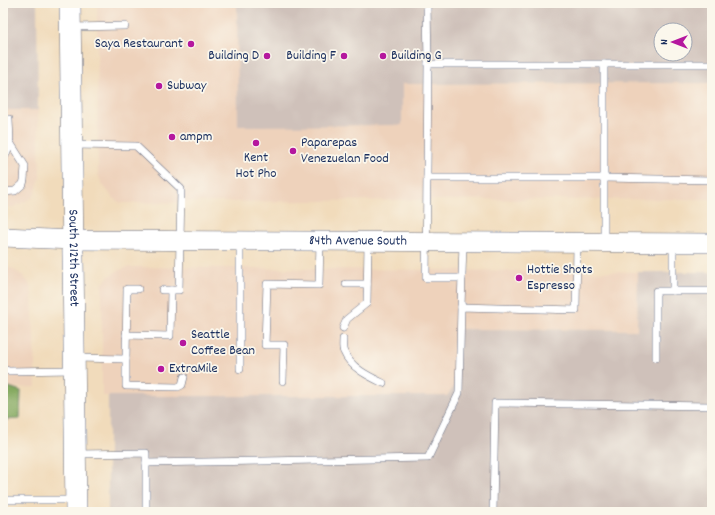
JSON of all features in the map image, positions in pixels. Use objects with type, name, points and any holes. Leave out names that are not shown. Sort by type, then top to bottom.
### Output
[{"type":"main road","name":"South 212th Street","points":[[70,3],[76,506]]},
{"type":"main road","name":"84th Avenue South","points":[[3,237],[73,240],[604,241],[712,243]]},
{"type":"lane","points":[[427,3],[428,64],[426,278],[462,278]]},
{"type":"lane","points":[[70,27],[125,26]]},
{"type":"lane","points":[[3,29],[3,98]]},
{"type":"lane","points":[[428,64],[712,64]]},
{"type":"lane","points":[[604,64],[604,241]]},
{"type":"lane","points":[[3,119],[9,119],[9,141],[7,154],[3,158]]},
{"type":"lane","points":[[3,192],[15,191],[23,184],[24,180],[25,166],[9,141]]},
{"type":"lane","points":[[72,145],[136,146],[181,189],[179,290],[162,290]]},
{"type":"lane","points":[[427,178],[604,178],[712,180]]},
{"type":"lane","points":[[240,240],[240,369]]},
{"type":"lane","points":[[283,381],[284,345],[265,344],[266,284],[319,285],[320,241]]},
{"type":"lane","points":[[343,328],[347,319],[367,303],[368,241]]},
{"type":"lane","points":[[146,463],[428,458],[459,393],[463,241]]},
{"type":"lane","points":[[461,307],[576,310],[577,241]]},
{"type":"lane","points":[[673,242],[673,291]]},
{"type":"lane","points":[[346,284],[367,284]]},
{"type":"lane","points":[[138,289],[127,289],[126,386],[178,387],[182,385],[184,377]]},
{"type":"lane","points":[[126,335],[170,336],[171,290]]},
{"type":"lane","points":[[656,358],[656,291],[712,291]]},
{"type":"lane","points":[[343,339],[343,351],[356,367],[368,376],[383,383]]},
{"type":"lane","points":[[3,369],[9,371],[126,359]]},
{"type":"lane","points":[[493,512],[495,403],[712,406]]},
{"type":"lane","points":[[75,454],[146,453],[146,512]]},
{"type":"lane","points":[[3,500],[76,506]]},
{"type":"shaded area","points":[[3,3],[37,3],[38,110],[3,110]]},
{"type":"shaded area","points":[[97,3],[401,3],[402,84],[712,83],[712,199],[121,203],[115,200],[102,184],[98,174]]},
{"type":"shaded area","points":[[237,3],[712,3],[712,83],[402,84],[402,125],[238,126]]},
{"type":"shaded area","points":[[3,110],[38,110],[40,177],[36,191],[32,198],[13,207],[3,207]]},
{"type":"shaded area","points":[[128,267],[638,272],[637,330],[455,329],[454,387],[447,396],[102,396],[102,285],[107,278],[117,271]]},
{"type":"shaded area","points":[[3,268],[11,268],[22,275],[29,283],[32,295],[36,387],[3,388]]},
{"type":"shaded area","points":[[638,272],[712,272],[712,512],[108,512],[108,396],[447,396],[454,387],[455,329],[637,330]]},
{"type":"green space","points":[[3,385],[21,391],[20,419],[3,420]]},
{"type":"place","name":"Saya Restaurant","points":[[191,44]]},
{"type":"place","name":"Building D","points":[[267,56]]},
{"type":"place","name":"Building F","points":[[344,56]]},
{"type":"place","name":"Building G","points":[[383,56]]},
{"type":"place","name":"Subway","points":[[159,86]]},
{"type":"place","name":"ampm","points":[[172,137]]},
{"type":"place","name":"Kent Hot Pho","points":[[256,143]]},
{"type":"place","name":"Paparepas Venezuelan Food","points":[[293,151]]},
{"type":"place","name":"Hottie Shots Espresso","points":[[519,278]]},
{"type":"place","name":"Seattle Coffee Bean","points":[[183,343]]},
{"type":"place","name":"ExtraMile","points":[[161,369]]}]
